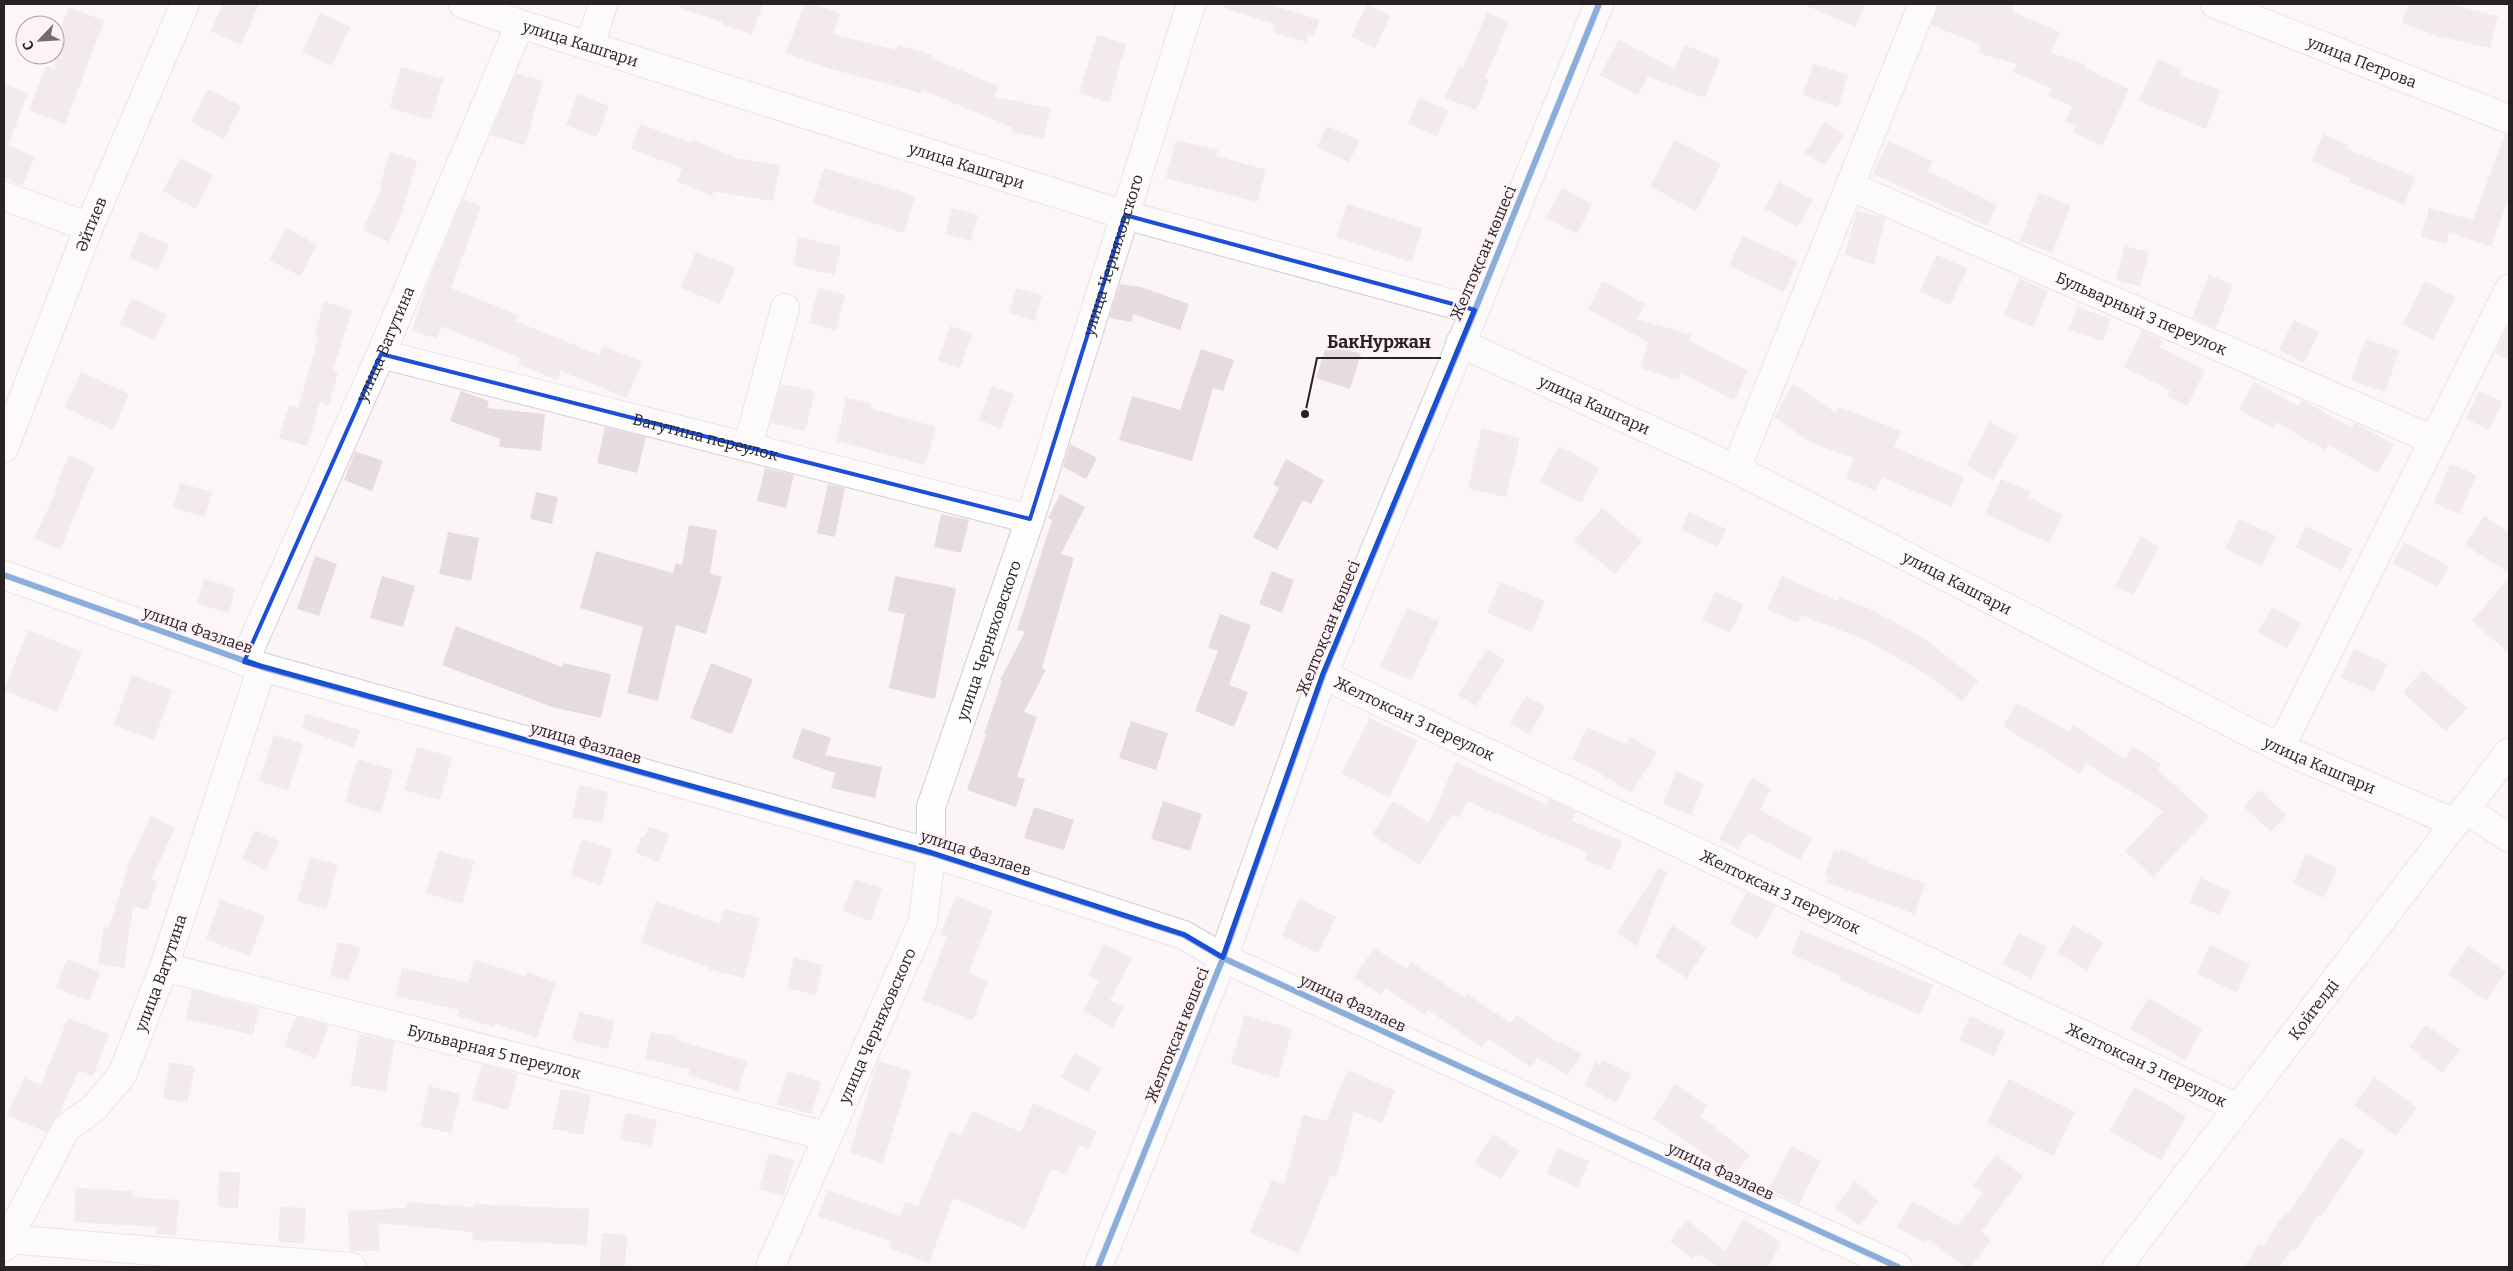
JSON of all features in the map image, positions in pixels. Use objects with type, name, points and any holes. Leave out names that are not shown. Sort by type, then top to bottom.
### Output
[{"type":"street","name":"Әйтиев","points":[[4,448],[89,228],[185,4]]},
{"type":"street","name":"улица Кашгари","points":[[463,4],[520,24],[1125,215],[1475,310]]},
{"type":"street","points":[[590,46],[603,4]]},
{"type":"street","name":"улица Черняховского","points":[[770,1267],[826,1136],[923,921],[931,853],[931,807],[1030,519],[1191,4]]},
{"type":"street","name":"Желтоқсан көшесі","points":[[1098,1267],[1223,958],[1322,675],[1475,310],[1599,4]]},
{"type":"street","points":[[1736,469],[1923,4]]},
{"type":"street","name":"улица Петрова","points":[[2215,4],[2509,119]]},
{"type":"street","name":"улица Ватутина","points":[[5,1243],[66,1128],[94,1108],[122,1075],[164,967],[253,664],[520,24]]},
{"type":"street","name":"Бульварный 3 переулок","points":[[1850,186],[2433,440]]},
{"type":"street","points":[[4,196],[89,228]]},
{"type":"street","points":[[2280,748],[2509,289]]},
{"type":"street","points":[[748,446],[785,308]]},
{"type":"street","name":"улица Кашгари","points":[[1460,343],[1736,469],[2280,748],[2460,816],[2509,838]]},
{"type":"street","name":"Ватутина переулок","points":[[381,354],[1030,519]]},
{"type":"street","name":"улица Фазлаев","points":[[4,575],[253,664],[931,853],[1184,935],[1223,958],[1898,1267]]},
{"type":"street","name":"Желтоксан 3 переулок","points":[[1322,675],[2238,1108]]},
{"type":"street","name":"Қойгелді","points":[[2117,1267],[2509,752]]},
{"type":"street","name":"Бульварная 5 переулок","points":[[164,967],[826,1136]]},
{"type":"street","points":[[5,1243],[352,1267]]},
{"type":"highlighted area","points":[[1125,215],[1475,310],[1323,675],[1223,958],[1184,935],[931,853],[244,662],[381,354],[1030,519]]},
{"type":"building","points":[[223,4],[259,4],[241,45],[211,31]]},
{"type":"building","points":[[680,4],[763,4],[752,34],[722,24],[723,22],[679,8]]},
{"type":"building","points":[[804,4],[814,4],[840,13],[833,34],[897,50],[898,45],[932,55],[931,58],[998,86],[994,97],[1050,108],[1044,138],[1011,132],[1012,127],[922,90],[921,93],[824,67],[786,53]]},
{"type":"building","points":[[1225,4],[1269,4],[1319,20],[1314,36],[1308,34],[1306,42],[1273,32],[1275,24],[1224,8]]},
{"type":"building","points":[[1367,4],[1390,16],[1375,48],[1351,37]]},
{"type":"building","points":[[1803,4],[1866,4],[1855,27]]},
{"type":"building","points":[[1938,4],[2014,4],[2012,12],[2060,32],[2051,53],[2086,65],[2085,68],[2129,89],[2102,146],[2073,132],[2076,125],[2066,122],[2072,106],[2048,96],[2051,88],[2013,72],[2017,64],[1979,53],[1981,45],[1931,25]]},
{"type":"building","points":[[2409,4],[2448,4],[2498,16],[2490,48],[2438,36],[2402,23]]},
{"type":"building","points":[[69,7],[104,21],[65,124],[29,110],[46,66],[55,70],[55,65],[65,65],[65,17]]},
{"type":"building","points":[[320,13],[350,27],[332,66],[302,52]]},
{"type":"building","points":[[1487,13],[1509,22],[1485,78],[1489,80],[1476,110],[1445,98],[1459,67],[1463,68]]},
{"type":"building","points":[[1097,35],[1126,44],[1109,102],[1079,93]]},
{"type":"building","points":[[1619,40],[1675,69],[1684,45],[1720,59],[1705,98],[1648,76],[1638,95],[1600,75]]},
{"type":"building","points":[[2158,59],[2181,70],[2179,75],[2220,90],[2206,129],[2139,101]]},
{"type":"building","points":[[1813,64],[1848,75],[1838,107],[1803,95]]},
{"type":"building","points":[[401,67],[443,79],[431,120],[390,108]]},
{"type":"building","points":[[516,73],[543,81],[525,145],[490,135]]},
{"type":"building","points":[[4,84],[28,93],[8,145],[35,157],[22,186],[4,177]]},
{"type":"building","points":[[208,89],[241,106],[224,139],[191,122]]},
{"type":"building","points":[[578,94],[609,106],[597,137],[566,125]]},
{"type":"building","points":[[1419,98],[1448,110],[1437,136],[1408,124]]},
{"type":"building","points":[[1825,122],[1844,134],[1825,165],[1805,153]]},
{"type":"building","points":[[640,124],[692,143],[694,140],[736,158],[780,165],[773,201],[714,191],[712,196],[677,181],[682,168],[631,149]]},
{"type":"building","points":[[1327,126],[1359,141],[1349,162],[1317,147]]},
{"type":"building","points":[[2323,134],[2348,145],[2346,149],[2415,177],[2404,205],[2350,182],[2351,179],[2312,161]]},
{"type":"building","points":[[2505,134],[2509,134],[2509,197],[2491,247],[2449,232],[2446,244],[2421,237],[2429,208],[2473,220]]},
{"type":"building","points":[[1176,140],[1218,150],[1216,156],[1266,170],[1257,202],[1166,178]]},
{"type":"building","points":[[1675,140],[1721,164],[1696,211],[1650,186]]},
{"type":"building","points":[[1888,141],[1932,161],[1928,171],[1997,205],[1987,226],[1873,174]]},
{"type":"building","points":[[390,152],[417,161],[401,215],[389,242],[363,230],[382,186],[380,185]]},
{"type":"building","points":[[180,158],[213,175],[196,209],[163,191]]},
{"type":"building","points":[[824,168],[915,196],[904,233],[813,204]]},
{"type":"building","points":[[1779,182],[1813,200],[1798,227],[1765,209]]},
{"type":"building","points":[[1562,188],[1592,204],[1577,234],[1546,218]]},
{"type":"building","points":[[2039,193],[2071,205],[2052,253],[2020,241]]},
{"type":"building","points":[[463,199],[481,206],[451,288],[518,315],[515,321],[599,355],[603,346],[642,362],[627,398],[561,371],[557,380],[518,364],[520,358],[442,326],[437,339],[412,330],[429,280]]},
{"type":"building","points":[[1347,204],[1422,228],[1412,262],[1336,237]]},
{"type":"building","points":[[952,208],[978,215],[971,241],[946,234]]},
{"type":"building","points":[[1857,211],[1885,218],[1874,264],[1845,254]]},
{"type":"building","points":[[286,228],[317,245],[300,276],[269,260]]},
{"type":"building","points":[[140,232],[169,244],[158,270],[129,258]]},
{"type":"building","points":[[1743,236],[1798,261],[1784,292],[1729,266]]},
{"type":"building","points":[[799,237],[841,247],[834,275],[793,265]]},
{"type":"building","points":[[2125,246],[2149,252],[2140,286],[2116,280]]},
{"type":"building","points":[[696,252],[735,268],[720,304],[681,288]]},
{"type":"building","points":[[1937,255],[1967,269],[1950,305],[1920,291]]},
{"type":"building","points":[[2209,275],[2233,285],[2216,328],[2192,318]]},
{"type":"building","points":[[2019,278],[2048,291],[2033,327],[2004,315]]},
{"type":"building","points":[[1603,281],[1645,304],[1637,319],[1691,335],[1690,341],[1748,371],[1734,400],[1681,373],[1679,380],[1641,368],[1648,342],[1588,309]]},
{"type":"building","points":[[2425,281],[2455,297],[2433,340],[2403,324]]},
{"type":"building","points":[[1120,284],[1141,287],[1189,304],[1180,330],[1133,314],[1132,322],[1109,318]]},
{"type":"building","points":[[818,288],[845,295],[836,330],[809,323]]},
{"type":"building","points":[[1016,288],[1042,295],[1035,321],[1009,313]]},
{"type":"building","points":[[132,298],[167,315],[154,340],[120,324]]},
{"type":"building","points":[[324,302],[352,310],[333,370],[338,372],[329,405],[320,402],[307,446],[279,438],[289,405],[298,408],[319,336],[315,334]]},
{"type":"building","points":[[2077,307],[2111,319],[2103,341],[2069,330]]},
{"type":"building","points":[[2294,320],[2319,332],[2304,363],[2279,350]]},
{"type":"building","points":[[2509,324],[2509,360],[2495,353]]},
{"type":"building","points":[[950,326],[972,334],[960,368],[938,360]]},
{"type":"building","points":[[2142,330],[2163,341],[2159,347],[2205,370],[2187,406],[2167,396],[2170,390],[2124,367]]},
{"type":"building","points":[[2366,339],[2399,351],[2385,392],[2351,380]]},
{"type":"building","points":[[1327,343],[1361,354],[1350,389],[1316,378]]},
{"type":"building","points":[[1201,349],[1234,360],[1223,391],[1213,388],[1192,461],[1119,440],[1132,396],[1180,410]]},
{"type":"building","points":[[81,372],[129,394],[113,430],[65,407]]},
{"type":"building","points":[[2254,382],[2298,406],[2302,400],[2352,428],[2355,423],[2394,444],[2378,473],[2328,444],[2325,450],[2276,422],[2273,428],[2239,410]]},
{"type":"building","points":[[781,384],[815,391],[805,431],[770,423]]},
{"type":"building","points":[[1793,384],[1836,413],[1838,407],[1901,431],[1894,447],[1964,477],[1951,507],[1882,477],[1876,491],[1846,478],[1854,458],[1812,443],[1774,417]]},
{"type":"building","points":[[992,386],[1014,394],[1001,429],[979,420]]},
{"type":"building","points":[[461,391],[489,401],[487,408],[545,414],[541,451],[499,447],[500,439],[450,421]]},
{"type":"building","points":[[2479,391],[2502,402],[2489,430],[2466,419]]},
{"type":"building","points":[[846,398],[871,403],[870,408],[936,427],[925,465],[837,441]]},
{"type":"building","points":[[1990,422],[2018,437],[1993,480],[1966,465]]},
{"type":"building","points":[[605,427],[646,437],[637,473],[597,463]]},
{"type":"building","points":[[1482,428],[1520,438],[1506,497],[1468,488]]},
{"type":"building","points":[[1070,444],[1097,458],[1086,479],[1063,467]]},
{"type":"building","points":[[1559,446],[1599,468],[1581,503],[1540,482]]},
{"type":"building","points":[[355,451],[383,461],[372,491],[344,480]]},
{"type":"building","points":[[69,455],[95,467],[60,550],[34,538],[57,490],[55,489]]},
{"type":"building","points":[[1286,459],[1324,480],[1311,504],[1303,500],[1277,550],[1253,537],[1279,488],[1273,484]]},
{"type":"building","points":[[2450,464],[2476,475],[2460,514],[2434,503]]},
{"type":"building","points":[[765,468],[794,475],[786,508],[757,501]]},
{"type":"building","points":[[2001,479],[2030,492],[2028,497],[2063,515],[2049,543],[1985,514]]},
{"type":"building","points":[[180,483],[212,492],[205,517],[173,508]]},
{"type":"building","points":[[828,484],[845,488],[835,537],[817,533]]},
{"type":"building","points":[[536,492],[558,497],[552,524],[530,519]]},
{"type":"building","points":[[1060,494],[1085,507],[1061,554],[1074,558],[1042,668],[1046,670],[1024,712],[1037,717],[1017,777],[1025,779],[1016,807],[967,790],[986,735],[984,734],[1002,681],[1000,680],[1025,632],[1017,630],[1052,520],[1048,518]]},
{"type":"building","points":[[1602,508],[1642,541],[1615,574],[1574,541]]},
{"type":"building","points":[[1689,512],[1726,529],[1718,547],[1681,530]]},
{"type":"building","points":[[941,514],[969,520],[961,553],[934,547]]},
{"type":"building","points":[[2484,516],[2509,532],[2509,573],[2465,545]]},
{"type":"building","points":[[2239,519],[2276,536],[2262,566],[2225,549]]},
{"type":"building","points":[[689,525],[717,530],[710,573],[722,577],[706,634],[676,625],[658,701],[627,693],[643,627],[580,608],[596,551],[673,573],[676,563],[682,565]]},
{"type":"building","points":[[2306,526],[2352,549],[2341,570],[2296,547]]},
{"type":"building","points":[[448,532],[479,538],[471,581],[439,574]]},
{"type":"building","points":[[2141,537],[2159,547],[2133,595],[2115,586]]},
{"type":"building","points":[[2404,542],[2449,566],[2438,587],[2393,563]]},
{"type":"building","points":[[315,556],[337,564],[319,616],[297,609]]},
{"type":"building","points":[[1272,571],[1294,580],[1282,613],[1259,604]]},
{"type":"building","points":[[382,576],[415,586],[403,627],[370,618]]},
{"type":"building","points":[[895,576],[956,588],[935,699],[889,688],[905,614],[888,611]]},
{"type":"building","points":[[1782,576],[1837,601],[1839,597],[1872,610],[1926,640],[1978,681],[1962,701],[1926,674],[1866,640],[1801,615],[1798,623],[1767,609]]},
{"type":"building","points":[[2509,578],[2509,653],[2472,621]]},
{"type":"building","points":[[204,579],[235,588],[229,613],[197,604]]},
{"type":"building","points":[[1500,582],[1545,601],[1531,632],[1487,613]]},
{"type":"building","points":[[1715,592],[1743,605],[1730,633],[1702,620]]},
{"type":"building","points":[[2272,607],[2301,623],[2287,648],[2258,632]]},
{"type":"building","points":[[1407,608],[1439,621],[1411,680],[1380,667]]},
{"type":"building","points":[[1220,614],[1251,625],[1229,685],[1248,692],[1234,727],[1195,711],[1218,651],[1208,648]]},
{"type":"building","points":[[456,626],[562,667],[563,663],[611,674],[601,718],[552,707],[442,665]]},
{"type":"building","points":[[28,630],[82,652],[57,712],[4,690]]},
{"type":"building","points":[[1487,649],[1505,660],[1476,706],[1458,695]]},
{"type":"building","points":[[2354,649],[2387,664],[2374,692],[2341,677]]},
{"type":"building","points":[[711,663],[753,679],[732,734],[690,718]]},
{"type":"building","points":[[2423,670],[2467,708],[2446,731],[2403,693]]},
{"type":"building","points":[[132,675],[172,690],[154,740],[114,725]]},
{"type":"building","points":[[1526,696],[1545,706],[1530,734],[1510,724]]},
{"type":"building","points":[[2017,703],[2069,732],[2073,725],[2125,759],[2133,747],[2161,764],[2158,770],[2209,817],[2153,877],[2125,851],[2163,811],[2086,763],[2079,773],[2003,726]]},
{"type":"building","points":[[306,714],[360,730],[354,748],[302,728]]},
{"type":"building","points":[[1370,718],[1417,741],[1389,797],[1342,773]]},
{"type":"building","points":[[1131,721],[1168,733],[1156,770],[1119,758]]},
{"type":"building","points":[[1587,727],[1626,744],[1631,737],[1657,753],[1631,793],[1595,770],[1572,759]]},
{"type":"building","points":[[802,728],[831,738],[825,755],[882,767],[875,798],[831,788],[835,773],[792,758]]},
{"type":"building","points":[[274,735],[303,744],[288,790],[259,781]]},
{"type":"building","points":[[417,747],[452,757],[440,800],[404,790]]},
{"type":"building","points":[[358,759],[393,770],[381,813],[345,802]]},
{"type":"building","points":[[1456,762],[1547,805],[1549,799],[1576,812],[1572,821],[1622,841],[1611,870],[1585,860],[1588,853],[1467,801],[1460,818],[1452,814],[1420,865],[1372,835],[1393,801],[1429,823]]},
{"type":"building","points":[[1676,772],[1704,784],[1691,815],[1663,804]]},
{"type":"building","points":[[1752,778],[1771,788],[1760,810],[1812,838],[1800,860],[1748,832],[1738,849],[1719,839]]},
{"type":"building","points":[[579,785],[608,792],[602,823],[572,817]]},
{"type":"building","points":[[2259,790],[2286,815],[2271,832],[2244,807]]},
{"type":"building","points":[[1163,801],[1202,814],[1190,851],[1151,839]]},
{"type":"building","points":[[1034,807],[1074,820],[1064,850],[1024,838]]},
{"type":"building","points":[[151,816],[175,828],[151,879],[157,881],[148,910],[133,906],[124,968],[98,964],[104,927],[109,928],[130,861]]},
{"type":"building","points":[[649,827],[669,834],[659,862],[636,853],[641,837],[644,838]]},
{"type":"building","points":[[255,830],[279,841],[266,870],[242,859]]},
{"type":"building","points":[[582,839],[612,849],[601,885],[571,875]]},
{"type":"building","points":[[1841,849],[1868,861],[1867,863],[1925,883],[1915,914],[1826,882],[1829,876],[1825,874],[1834,851],[1839,853]]},
{"type":"building","points":[[439,851],[474,861],[462,904],[426,893]]},
{"type":"building","points":[[2306,854],[2337,868],[2324,898],[2293,884]]},
{"type":"building","points":[[310,857],[338,865],[326,909],[297,901]]},
{"type":"building","points":[[1659,868],[1667,872],[1637,946],[1617,933]]},
{"type":"building","points":[[2200,878],[2230,891],[2220,915],[2190,903]]},
{"type":"building","points":[[855,879],[882,888],[871,921],[843,911]]},
{"type":"building","points":[[1746,893],[1776,906],[1758,939],[1730,923]]},
{"type":"building","points":[[956,896],[993,911],[968,973],[988,981],[973,1020],[922,1000],[947,937],[940,934]]},
{"type":"building","points":[[1299,899],[1336,917],[1318,953],[1282,935]]},
{"type":"building","points":[[220,900],[265,916],[250,956],[206,939]]},
{"type":"building","points":[[656,901],[720,924],[724,909],[760,918],[744,978],[709,969],[709,967],[641,943]]},
{"type":"building","points":[[1672,925],[1706,948],[1687,978],[1655,957]]},
{"type":"building","points":[[2073,925],[2103,942],[2087,970],[2057,953]]},
{"type":"building","points":[[1801,930],[1933,985],[1920,1015],[1840,980],[1841,976],[1791,954]]},
{"type":"building","points":[[2019,933],[2047,947],[2031,978],[2003,964]]},
{"type":"building","points":[[338,942],[361,947],[348,980],[330,976]]},
{"type":"building","points":[[1104,944],[1132,958],[1110,1000],[1124,1007],[1113,1027],[1083,1011],[1099,981],[1088,975]]},
{"type":"building","points":[[2210,945],[2250,964],[2237,992],[2197,974]]},
{"type":"building","points":[[2468,946],[2506,972],[2486,1001],[2448,975]]},
{"type":"building","points":[[1374,948],[1406,969],[1411,962],[1465,998],[1467,994],[1510,1023],[1516,1015],[1558,1043],[1559,1041],[1582,1054],[1568,1075],[1538,1058],[1531,1067],[1488,1038],[1482,1047],[1428,1010],[1425,1015],[1386,988],[1381,995],[1354,977]]},
{"type":"building","points":[[794,957],[823,965],[816,995],[787,988]]},
{"type":"building","points":[[67,959],[100,972],[89,1001],[56,988]]},
{"type":"building","points":[[475,960],[525,976],[526,972],[556,982],[537,1038],[495,1023],[494,1027],[458,1016],[459,1010],[396,996],[402,968],[468,983]]},
{"type":"building","points":[[192,990],[259,1008],[253,1035],[186,1019]]},
{"type":"building","points":[[2148,998],[2202,1029],[2185,1060],[2130,1029]]},
{"type":"building","points":[[579,1012],[614,1021],[608,1049],[572,1040]]},
{"type":"building","points":[[1245,1015],[1292,1029],[1278,1078],[1231,1064]]},
{"type":"building","points":[[1970,1016],[2005,1032],[1994,1056],[1959,1040]]},
{"type":"building","points":[[296,1017],[329,1025],[316,1059],[284,1046]]},
{"type":"building","points":[[68,1018],[109,1034],[93,1076],[79,1070],[59,1114],[46,1132],[7,1115],[24,1078],[41,1085]]},
{"type":"building","points":[[2426,1025],[2460,1050],[2442,1073],[2409,1047]]},
{"type":"building","points":[[651,1032],[677,1037],[676,1040],[747,1061],[738,1091],[688,1075],[690,1069],[645,1059]]},
{"type":"building","points":[[360,1034],[395,1042],[385,1092],[350,1085]]},
{"type":"building","points":[[1074,1053],[1101,1068],[1088,1092],[1061,1077]]},
{"type":"building","points":[[1603,1060],[1631,1074],[1616,1103],[1585,1085],[1595,1062],[1600,1065]]},
{"type":"building","points":[[878,1061],[911,1071],[883,1163],[850,1152]]},
{"type":"building","points":[[170,1062],[195,1067],[187,1103],[163,1098]]},
{"type":"building","points":[[482,1064],[518,1074],[508,1110],[472,1100]]},
{"type":"building","points":[[1348,1070],[1395,1091],[1382,1123],[1354,1112],[1336,1177],[1331,1176],[1299,1253],[1250,1233],[1272,1180],[1284,1185],[1303,1115],[1326,1121]]},
{"type":"building","points":[[788,1071],[821,1082],[811,1114],[777,1104]]},
{"type":"building","points":[[2374,1077],[2417,1108],[2396,1136],[2354,1105]]},
{"type":"building","points":[[2009,1079],[2075,1112],[2053,1156],[1987,1123]]},
{"type":"building","points":[[1675,1084],[1707,1106],[1700,1116],[1750,1155],[1734,1175],[1653,1118]]},
{"type":"building","points":[[429,1086],[460,1094],[451,1133],[420,1126]]},
{"type":"building","points":[[2135,1087],[2186,1116],[2161,1160],[2110,1131]]},
{"type":"building","points":[[561,1089],[591,1095],[583,1135],[552,1129]]},
{"type":"building","points":[[1033,1103],[1097,1131],[1089,1149],[1079,1145],[1066,1175],[1051,1169],[1025,1229],[953,1198],[929,1263],[888,1247],[891,1241],[818,1216],[827,1190],[900,1216],[905,1202],[918,1206],[950,1131],[961,1136],[972,1111],[1021,1132]]},
{"type":"building","points":[[626,1113],[657,1120],[651,1146],[620,1139]]},
{"type":"building","points":[[1493,1134],[1519,1151],[1501,1179],[1475,1163]]},
{"type":"building","points":[[2340,1137],[2364,1152],[2321,1217],[2318,1215],[2296,1250],[2292,1248],[2279,1267],[2244,1267],[2259,1244],[2263,1247],[2285,1212],[2288,1214]]},
{"type":"building","points":[[1791,1146],[1821,1161],[1799,1204],[1769,1189]]},
{"type":"building","points":[[1558,1148],[1589,1161],[1578,1187],[1547,1174]]},
{"type":"building","points":[[769,1153],[794,1160],[784,1196],[759,1189]]},
{"type":"building","points":[[1996,1155],[2023,1176],[1981,1232],[1991,1240],[1970,1267],[1965,1267],[1927,1238],[1924,1242],[1897,1227],[1912,1201],[1958,1226],[1983,1193],[1973,1185]]},
{"type":"building","points":[[219,1171],[240,1173],[238,1208],[218,1207]]},
{"type":"building","points":[[1855,1181],[1879,1201],[1859,1226],[1835,1207]]},
{"type":"building","points":[[76,1188],[133,1191],[132,1197],[179,1200],[176,1235],[156,1234],[157,1227],[74,1222]]},
{"type":"building","points":[[407,1202],[474,1207],[474,1204],[589,1209],[587,1245],[472,1240],[473,1232],[378,1223],[380,1251],[350,1251],[348,1211],[406,1208]]},
{"type":"building","points":[[280,1207],[306,1208],[304,1243],[278,1242]]},
{"type":"building","points":[[1743,1219],[1781,1242],[1768,1267],[1716,1267],[1717,1265],[1698,1254],[1693,1259],[1670,1241],[1687,1220],[1725,1251]]},
{"type":"building","points":[[602,1233],[627,1235],[625,1267],[600,1267]]},
{"type":"cycle path","points":[[1098,1267],[1223,958],[1323,675],[1475,310],[1599,4]]},
{"type":"cycle path","points":[[4,575],[262,667],[931,853],[1184,935],[1223,958],[1898,1267]]},
{"type":"place","name":"БакНуржан","points":[[1305,414]]}]
